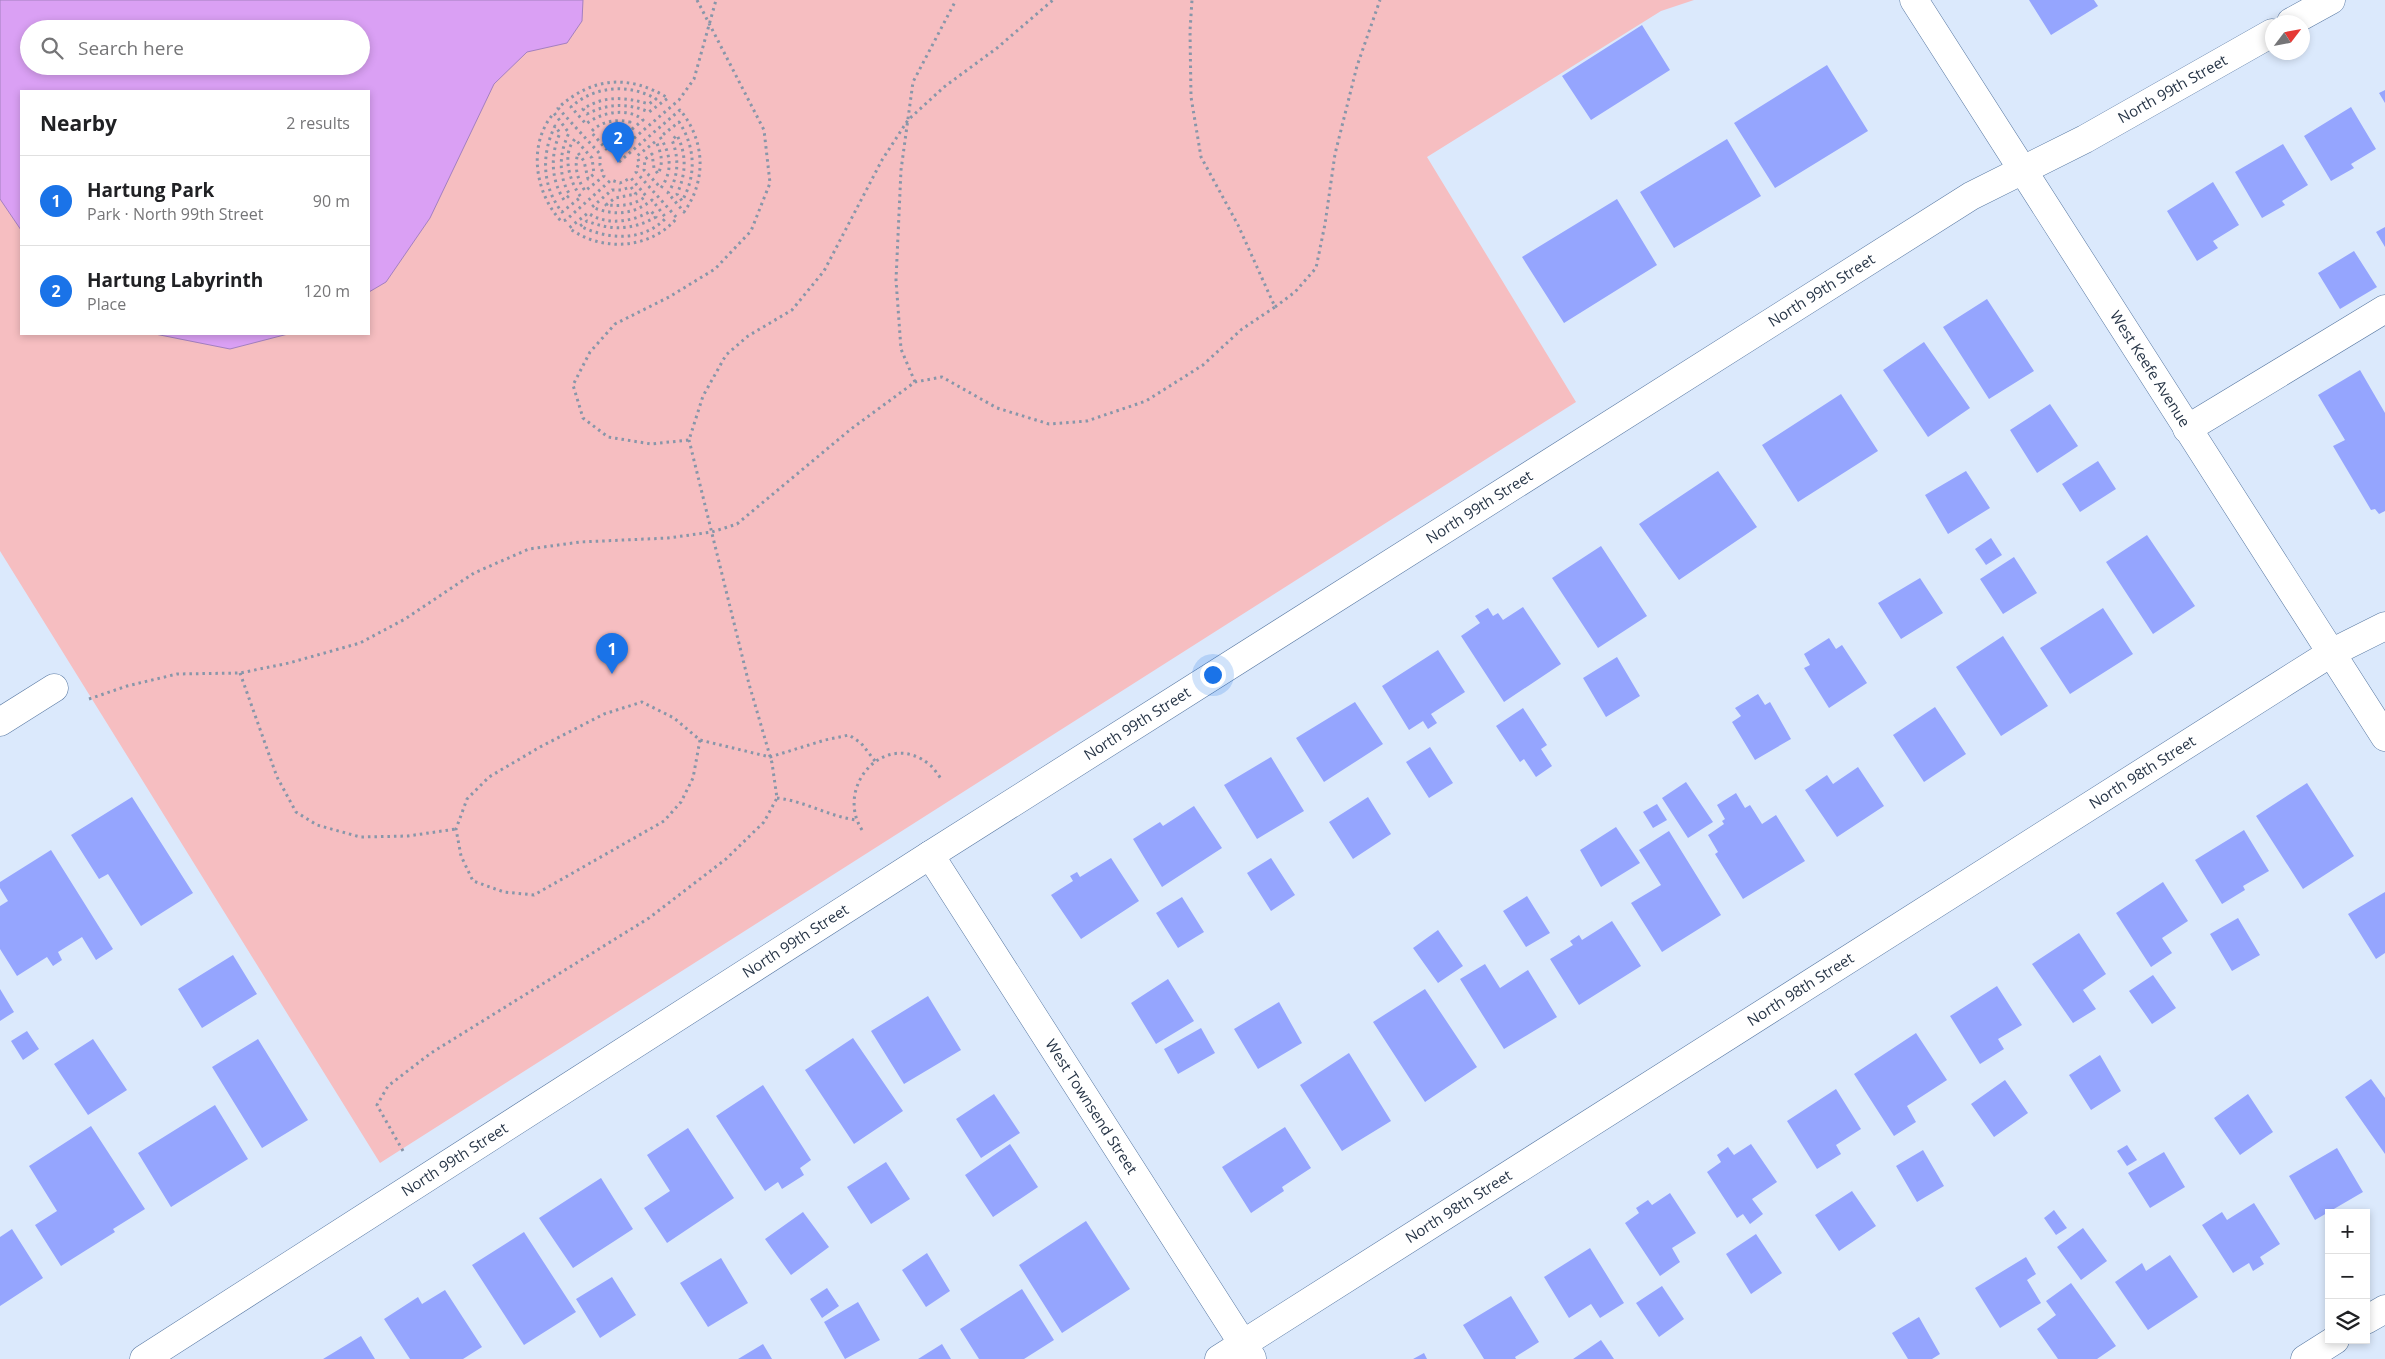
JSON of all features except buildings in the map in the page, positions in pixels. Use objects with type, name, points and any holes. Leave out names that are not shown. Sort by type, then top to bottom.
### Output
[{"type":"street","name":"West Keefe Avenue","points":[[1914,0],[2385,737]]},
{"type":"street","points":[[2304,15],[2331,0]]},
{"type":"street","name":"North 99th Street","points":[[144,1359],[930,855],[1971,196],[2085,139],[2265,37]]},
{"type":"street","points":[[2187,429],[2385,309]]},
{"type":"street","name":"North 98th Street","points":[[1218,1359],[1248,1351],[2332,653],[2385,626]]},
{"type":"street","points":[[0,722],[54,688]]},
{"type":"street","name":"West Townsend Street","points":[[930,855],[1248,1351]]},
{"type":"street","points":[[2370,1317],[2385,1308]]},
{"type":"street","points":[[2305,1359],[2329,1344]]},
{"type":"path","points":[[689,440],[651,444],[608,437],[583,418],[574,385],[590,352],[615,324],[669,297],[715,269],[751,231],[770,183],[764,130],[697,0]]},
{"type":"path","points":[[619,162],[680,110],[692,127],[700,155],[700,173],[695,194],[684,212],[668,193],[676,175],[677,157],[672,140],[677,135],[683,148],[684,156],[684,178],[677,194],[682,201],[691,177],[690,141],[679,122],[660,137],[667,148],[670,165],[667,178],[661,188],[644,170],[645,160],[652,154],[654,168],[658,174],[661,152],[656,141],[637,156],[639,162],[636,172],[677,218],[672,224],[651,238],[632,244],[605,243],[584,238],[569,228],[588,213],[620,222],[630,221],[651,210],[656,217],[628,228],[605,228],[587,221],[580,226],[596,234],[614,237],[644,233],[666,218],[652,200],[631,212],[606,212],[592,207],[612,190],[631,187],[636,194],[615,198],[606,205],[625,206],[643,199],[646,196],[631,178],[620,183],[611,180],[566,220],[561,221],[547,200],[539,180],[539,146],[549,119],[554,113],[569,133],[561,157],[562,179],[570,195],[564,200],[558,187],[553,167],[554,148],[560,133],[555,126],[548,141],[545,162],[550,190],[562,212],[581,197],[571,178],[568,161],[570,148],[575,139],[592,158],[594,174],[588,179],[584,161],[578,153],[576,161],[579,178],[585,191],[604,176],[600,165],[600,154],[558,108],[584,89],[605,83],[631,82],[646,86],[668,98],[649,112],[619,105],[604,107],[587,114],[583,109],[604,98],[631,98],[649,104],[656,99],[641,92],[612,89],[590,95],[571,107],[586,124],[602,116],[619,113],[643,120],[625,135],[606,137],[603,132],[622,128],[630,122],[620,120],[600,125],[591,132],[606,149],[614,144],[626,145],[679,100],[694,79],[716,0]]},
{"type":"path","points":[[915,382],[901,349],[896,280],[901,170],[913,82],[956,0]]},
{"type":"path","points":[[423,1180],[401,1148],[377,1105],[388,1086],[431,1053],[649,918],[726,859],[764,822],[777,798],[770,757],[689,440],[703,396],[726,355],[748,336],[792,310],[824,271],[882,160],[908,120],[944,87],[997,48],[1053,0]]},
{"type":"path","points":[[1192,0],[1190,31],[1191,97],[1201,158],[1238,225],[1275,307]]},
{"type":"path","points":[[54,688],[69,710],[85,700],[127,686],[178,674],[240,673],[289,663],[360,643],[405,619],[474,573],[529,549],[580,542],[668,538],[712,532],[737,524],[851,429],[915,382],[942,377],[997,408],[1049,424],[1087,421],[1146,401],[1203,365],[1242,330],[1295,292],[1316,268],[1325,224],[1335,154],[1357,66],[1380,0]]},
{"type":"path","points":[[240,673],[277,777],[296,812],[317,825],[360,837],[408,836],[456,829]]},
{"type":"path","points":[[700,740],[693,778],[681,802],[664,821],[534,895],[504,892],[474,881],[461,856],[456,829],[467,799],[489,778],[540,747],[604,714],[642,702],[674,718],[700,740],[770,757],[825,740],[849,736],[861,744],[875,761]]},
{"type":"path","points":[[862,830],[854,808],[857,786],[866,768],[881,757],[900,754],[916,756],[930,765],[942,780]]},
{"type":"path","points":[[777,798],[792,800],[844,818],[857,820]]},
{"type":"shaded area","points":[[0,0],[1694,0],[1661,11],[1427,157],[1576,402],[380,1163],[0,551]]},
{"type":"shaded area","points":[[0,0],[583,0],[582,21],[567,43],[527,52],[494,84],[430,218],[386,282],[370,291],[370,90],[20,90],[20,229],[0,199]]},
{"type":"shaded area","points":[[160,335],[284,335],[230,349]]},
{"type":"place","name":"Hartung Labyrinth","points":[[618,163]]},
{"type":"place","name":"Hartung Park","points":[[612,674]]}]
